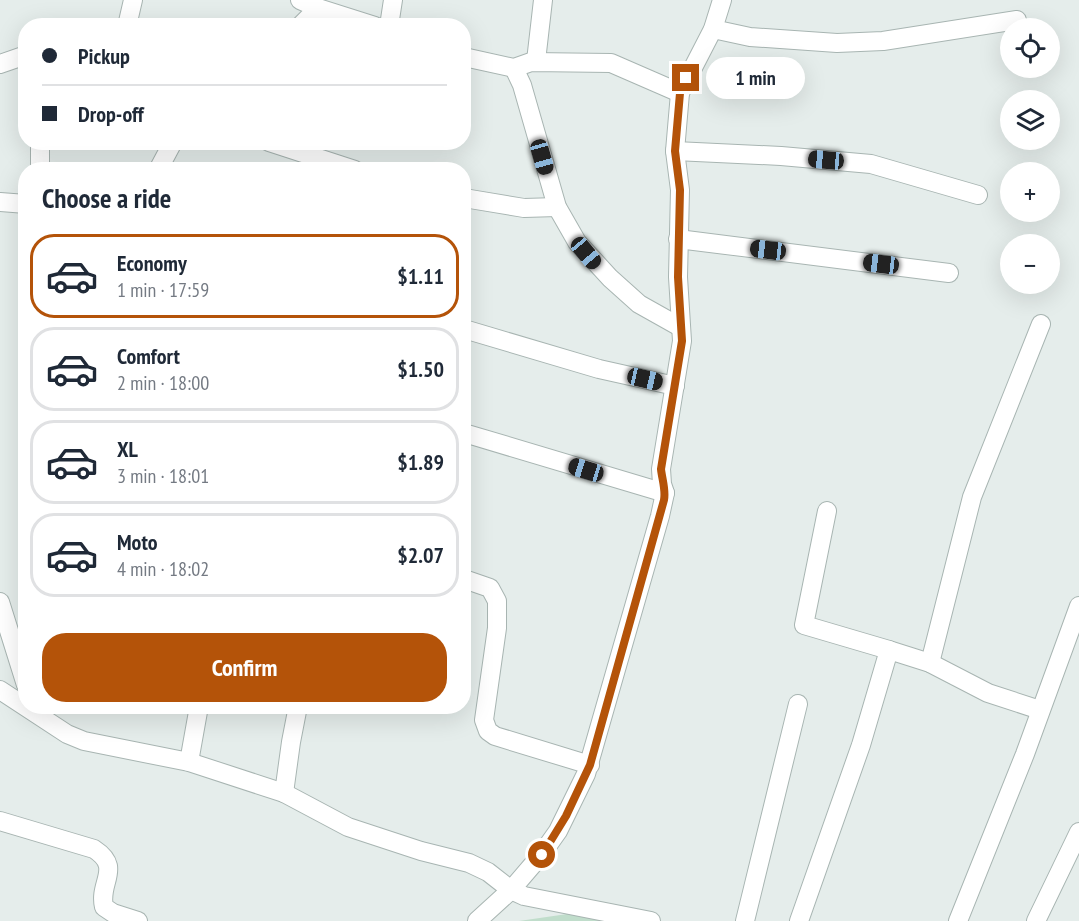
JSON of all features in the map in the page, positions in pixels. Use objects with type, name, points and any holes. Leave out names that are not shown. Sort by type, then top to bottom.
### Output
[{"type":"street","points":[[129,18],[133,0]]},
{"type":"street","points":[[300,0],[350,18]]},
{"type":"street","points":[[390,18],[393,0]]},
{"type":"street","points":[[536,61],[543,0]]},
{"type":"street","points":[[477,921],[542,855],[558,831],[590,765],[665,493],[661,469],[682,341],[678,239],[680,190],[675,151],[680,93],[713,29],[722,0]]},
{"type":"street","points":[[308,18],[318,8]]},
{"type":"street","points":[[713,29],[750,37],[837,43],[883,41],[1000,23]]},
{"type":"street","points":[[0,64],[18,58]]},
{"type":"street","points":[[471,59],[514,68],[536,61],[611,63],[680,93]]},
{"type":"street","points":[[514,68],[522,85],[557,207],[577,242],[610,278],[639,304],[680,327]]},
{"type":"street","points":[[293,150],[328,162]]},
{"type":"street","points":[[675,151],[780,156],[871,164],[978,195]]},
{"type":"street","points":[[471,199],[524,208],[557,207]]},
{"type":"street","points":[[0,202],[18,203]]},
{"type":"street","points":[[678,239],[949,273]]},
{"type":"street","points":[[930,663],[972,497],[1041,324]]},
{"type":"street","points":[[471,331],[599,369],[675,386]]},
{"type":"street","points":[[471,435],[665,493]]},
{"type":"street","points":[[827,511],[804,625],[930,663],[988,693],[1040,710]]},
{"type":"street","points":[[471,581],[490,588],[497,601],[497,628],[484,720],[488,731],[495,736],[590,765]]},
{"type":"street","points":[[0,602],[18,659]]},
{"type":"street","points":[[958,921],[1025,754],[1079,606]]},
{"type":"street","points":[[799,921],[861,745],[889,650]]},
{"type":"street","points":[[0,690],[18,701]]},
{"type":"street","points":[[745,921],[798,704]]},
{"type":"street","points":[[38,714],[67,734],[84,741],[189,762],[284,794],[348,827],[421,851],[469,863],[488,872],[510,890],[524,896],[651,921]]},
{"type":"street","points":[[189,762],[198,714]]},
{"type":"street","points":[[284,794],[296,714]]},
{"type":"street","points":[[0,821],[94,849],[102,854],[110,872],[103,901],[104,907],[113,913],[138,921]]},
{"type":"street","points":[[1036,921],[1079,832]]},
{"type":"green space","points":[[581,912],[627,921],[519,921]]},
{"type":"route","points":[[542,855],[558,831],[590,765],[664,500],[661,469],[682,341],[678,277],[680,190],[675,151],[680,93],[686,78]]}]
